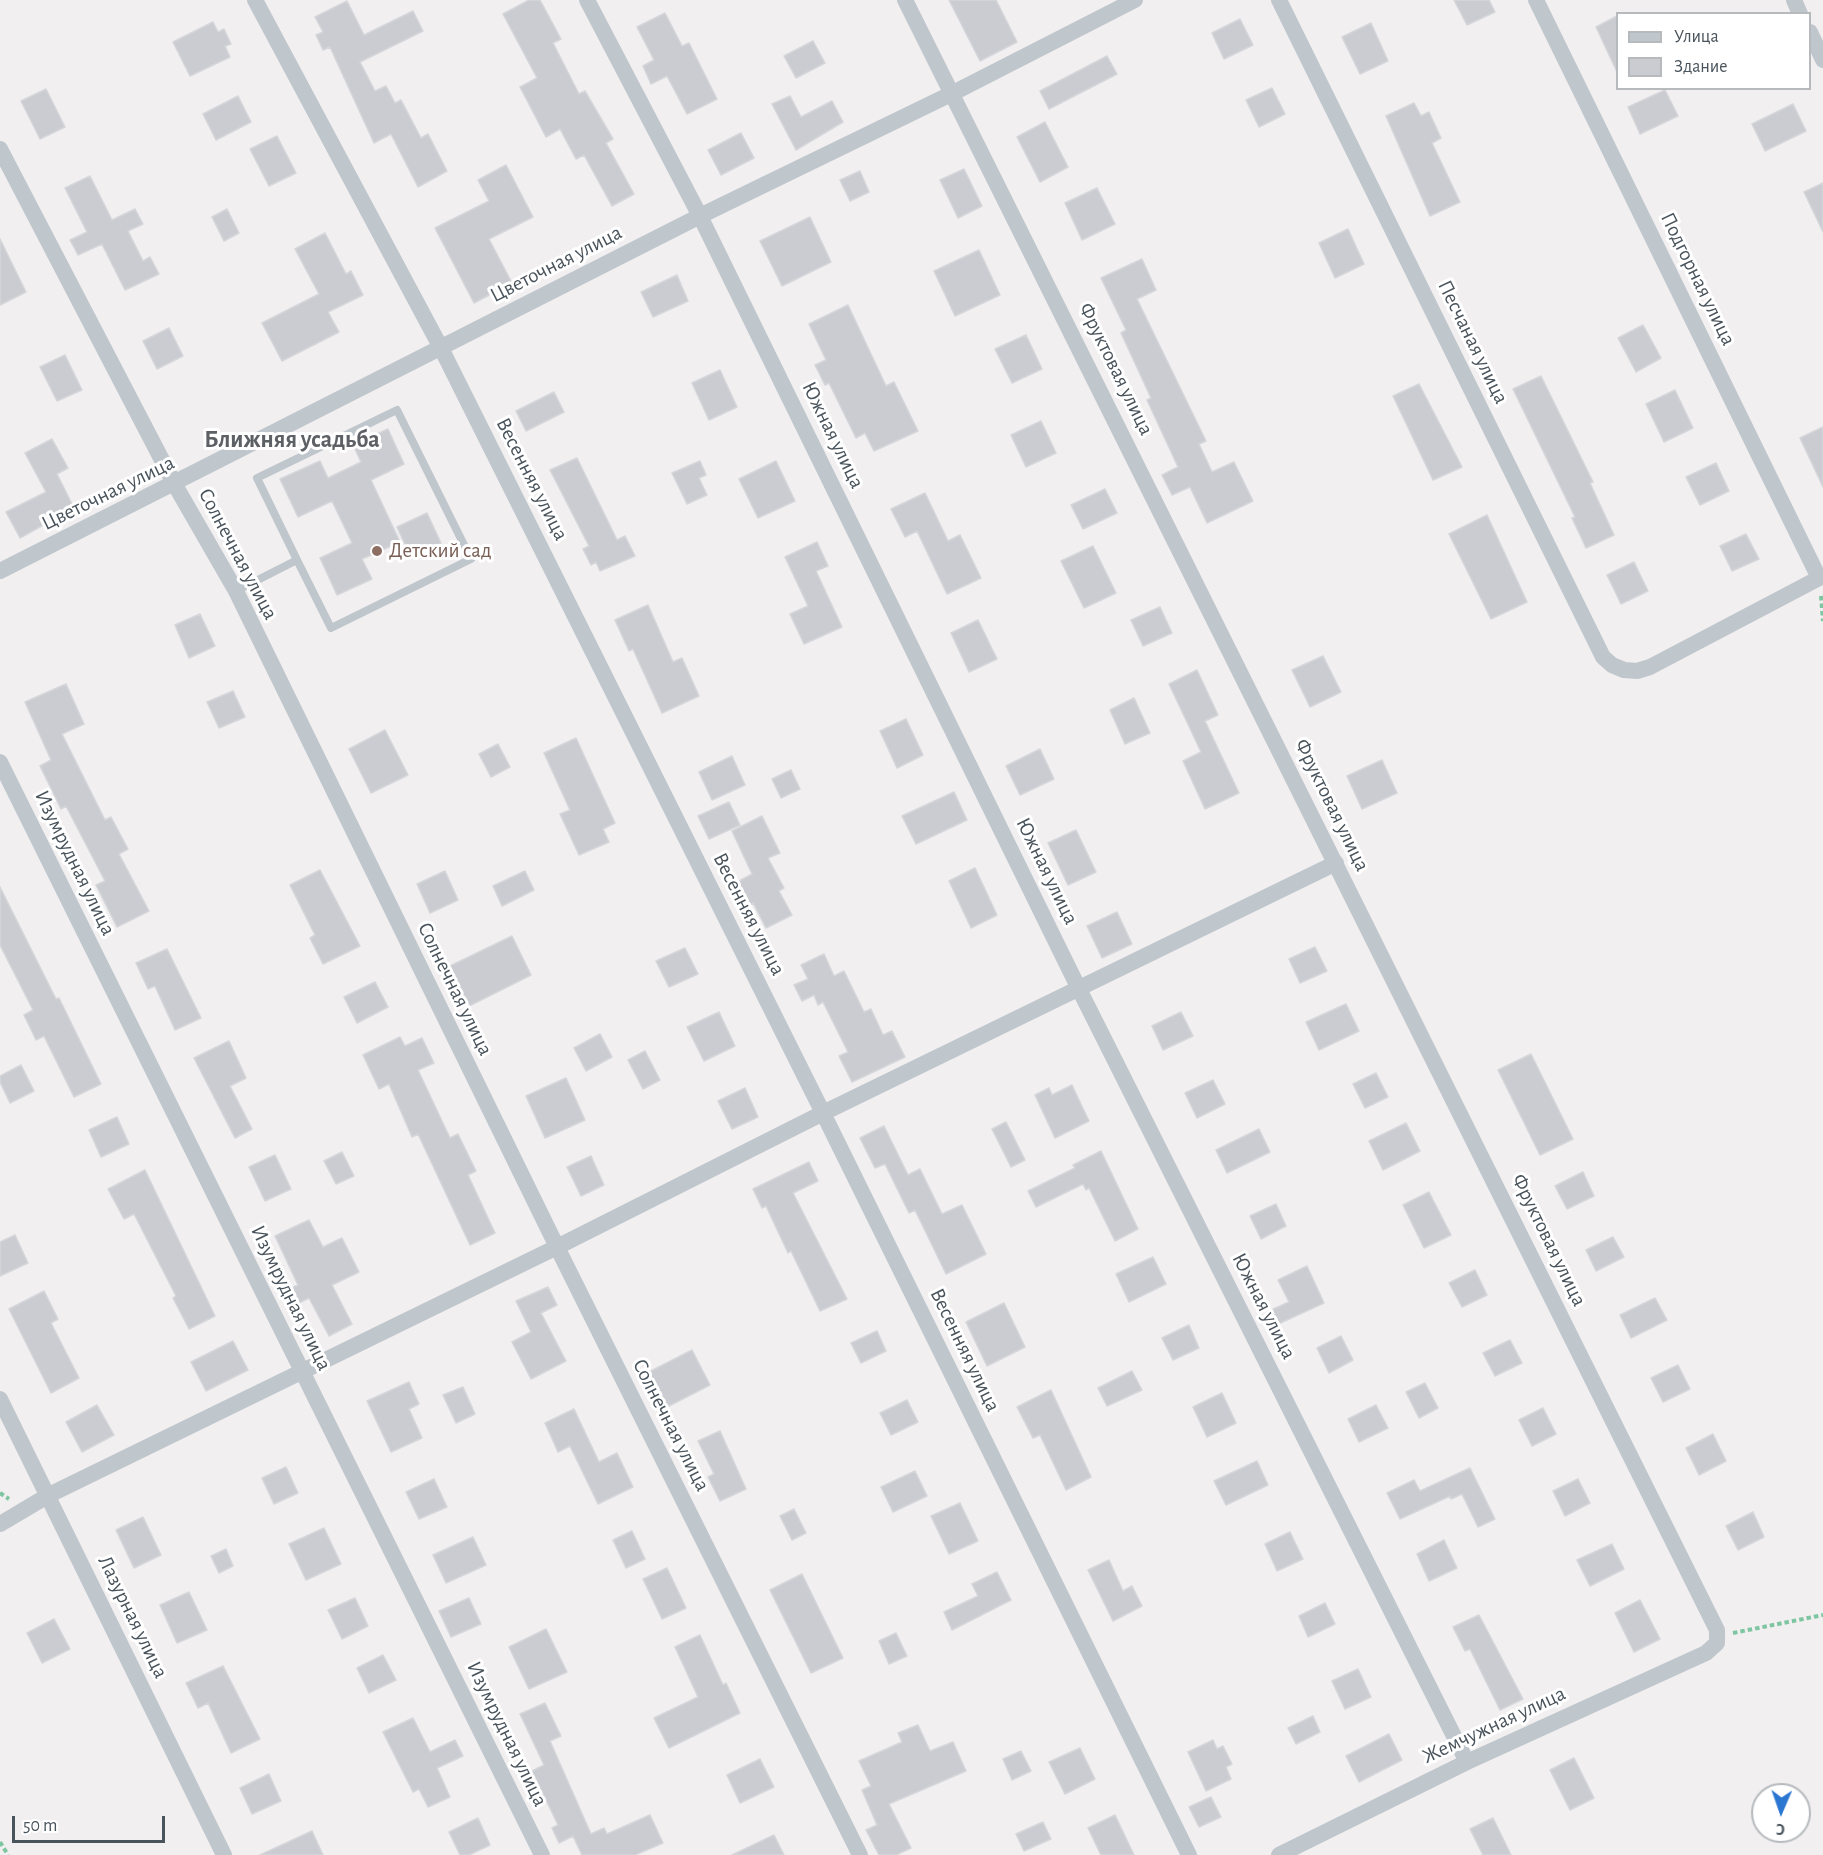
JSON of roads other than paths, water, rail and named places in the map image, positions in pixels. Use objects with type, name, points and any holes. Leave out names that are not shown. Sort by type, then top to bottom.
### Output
[{"type":"street","name":"Весенняя улица","points":[[255,0],[441,348],[823,1113],[1189,1855]]},
{"type":"street","name":"Южная улица","points":[[586,0],[700,216],[1080,989],[1467,1762]]},
{"type":"street","name":"Фруктовая улица","points":[[904,0],[953,93],[1717,1630]]},
{"type":"street","name":"Цветочная улица","points":[[0,571],[175,485],[700,216],[953,93],[1135,0]]},
{"type":"street","name":"Песчаная улица","points":[[1279,0],[1603,657],[1612,665],[1624,670],[1637,671],[1650,668],[1821,577]]},
{"type":"street","name":"Подгорная улица","points":[[1536,0],[1821,577]]},
{"type":"street","points":[[1811,36],[1823,60]]},
{"type":"street","name":"Солнечная улица","points":[[0,148],[175,485],[236,591],[557,1247],[860,1855]]},
{"type":"street","name":"Изумрудная улица","points":[[0,762],[542,1855]]},
{"type":"street","points":[[0,1524],[49,1495],[1336,863]]},
{"type":"street","name":"Лазурная улица","points":[[0,1399],[224,1855]]},
{"type":"street","name":"Жемчужная улица","points":[[1279,1855],[1467,1762],[1706,1653],[1717,1643],[1717,1630]]},
{"type":"lane","points":[[397,410],[471,559],[331,628],[297,560],[257,478],[397,410]]},
{"type":"lane","points":[[236,591],[297,560]]},
{"type":"place","name":"Детский сад","points":[[377,551]]},
{"type":"district","name":"Ближняя усадьба","points":[[292,440]]}]
